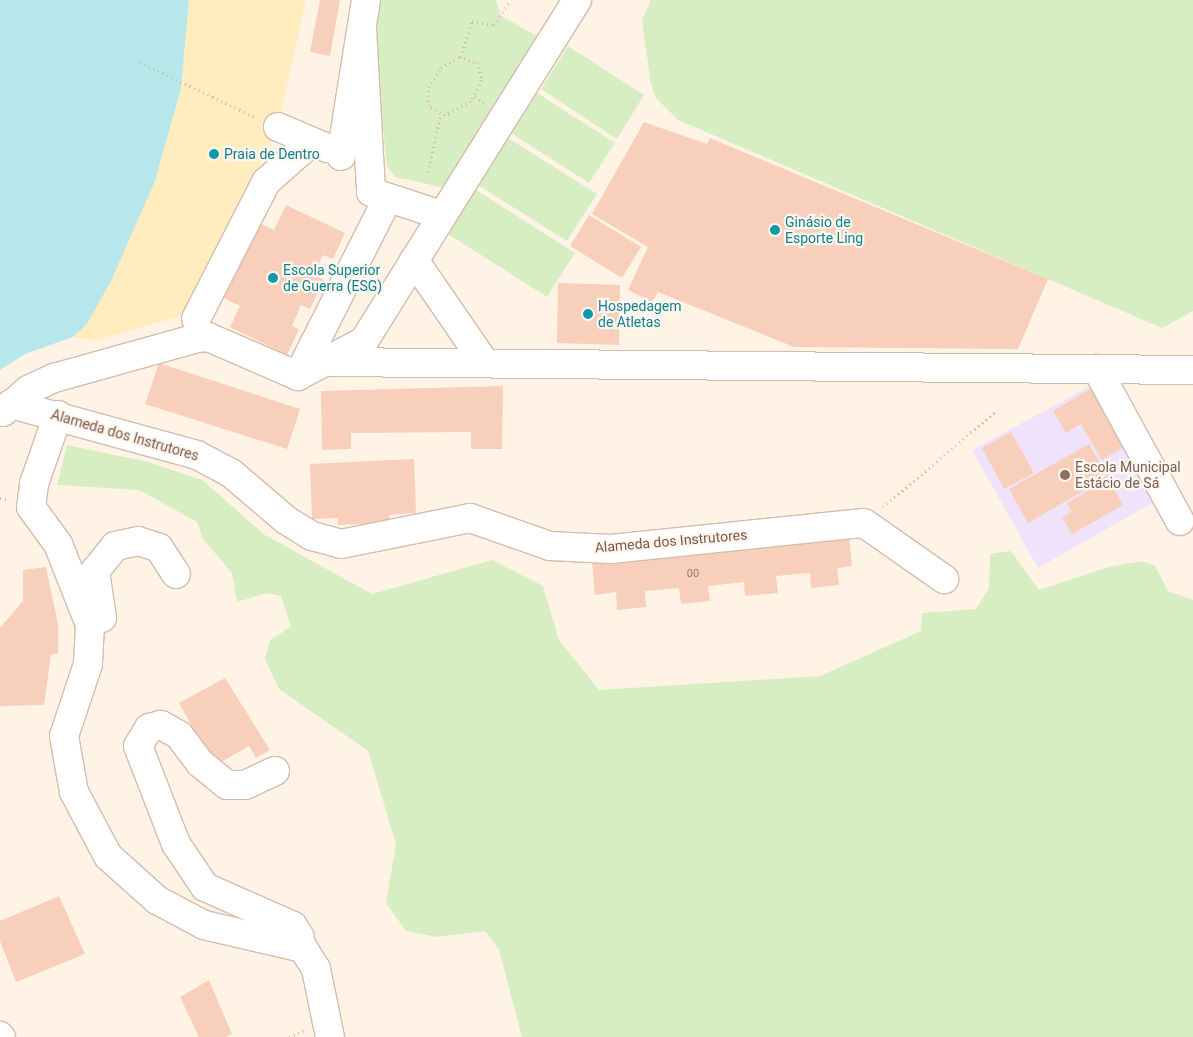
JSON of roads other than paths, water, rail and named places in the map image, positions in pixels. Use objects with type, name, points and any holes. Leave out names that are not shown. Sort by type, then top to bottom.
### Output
[{"type":"street","points":[[327,149],[347,0]]},
{"type":"street","points":[[196,319],[266,182],[327,149],[362,28],[366,0]]},
{"type":"street","points":[[5,409],[54,378],[197,338],[208,337],[298,376],[328,362],[364,341],[578,0]]},
{"type":"street","points":[[298,376],[379,196],[362,28]]},
{"type":"street","points":[[278,127],[327,149],[379,196],[441,216]]},
{"type":"street","points":[[414,260],[484,362]]},
{"type":"street","points":[[328,362],[1193,370]]},
{"type":"street","points":[[1097,368],[1180,521]]},
{"type":"street","name":"Alameda dos Instrutores","points":[[5,409],[58,415],[197,455],[231,473],[286,520],[312,536],[340,544],[470,518],[550,546],[611,549],[864,523],[944,579]]},
{"type":"street","points":[[58,415],[34,484],[31,507],[58,544],[90,625],[88,664],[64,736],[67,770],[88,823],[118,869],[180,916],[303,948]]},
{"type":"street","points":[[72,711],[94,690],[101,671],[102,619],[95,571],[108,550],[126,542],[144,543],[168,556],[176,574]]},
{"type":"street","points":[[275,771],[245,785],[227,785],[200,763],[178,734],[161,725],[149,728],[138,746],[176,844],[205,887],[293,926],[303,948],[316,969],[330,1037]]},
{"type":"water","points":[[0,0],[189,0],[181,88],[155,181],[111,281],[87,324],[73,337],[25,354],[0,370]]},
{"type":"place","name":"Praia de Dentro","points":[[214,154]]},
{"type":"place","name":"Ginásio de Esporte Ling","points":[[775,230]]},
{"type":"place","name":"Escola Superior de Guerra (ESG)","points":[[273,278]]},
{"type":"place","name":"Hospedagem de Atletas","points":[[588,314]]},
{"type":"place","name":"Escola Municipal Estácio de Sá","points":[[1065,475]]}]
